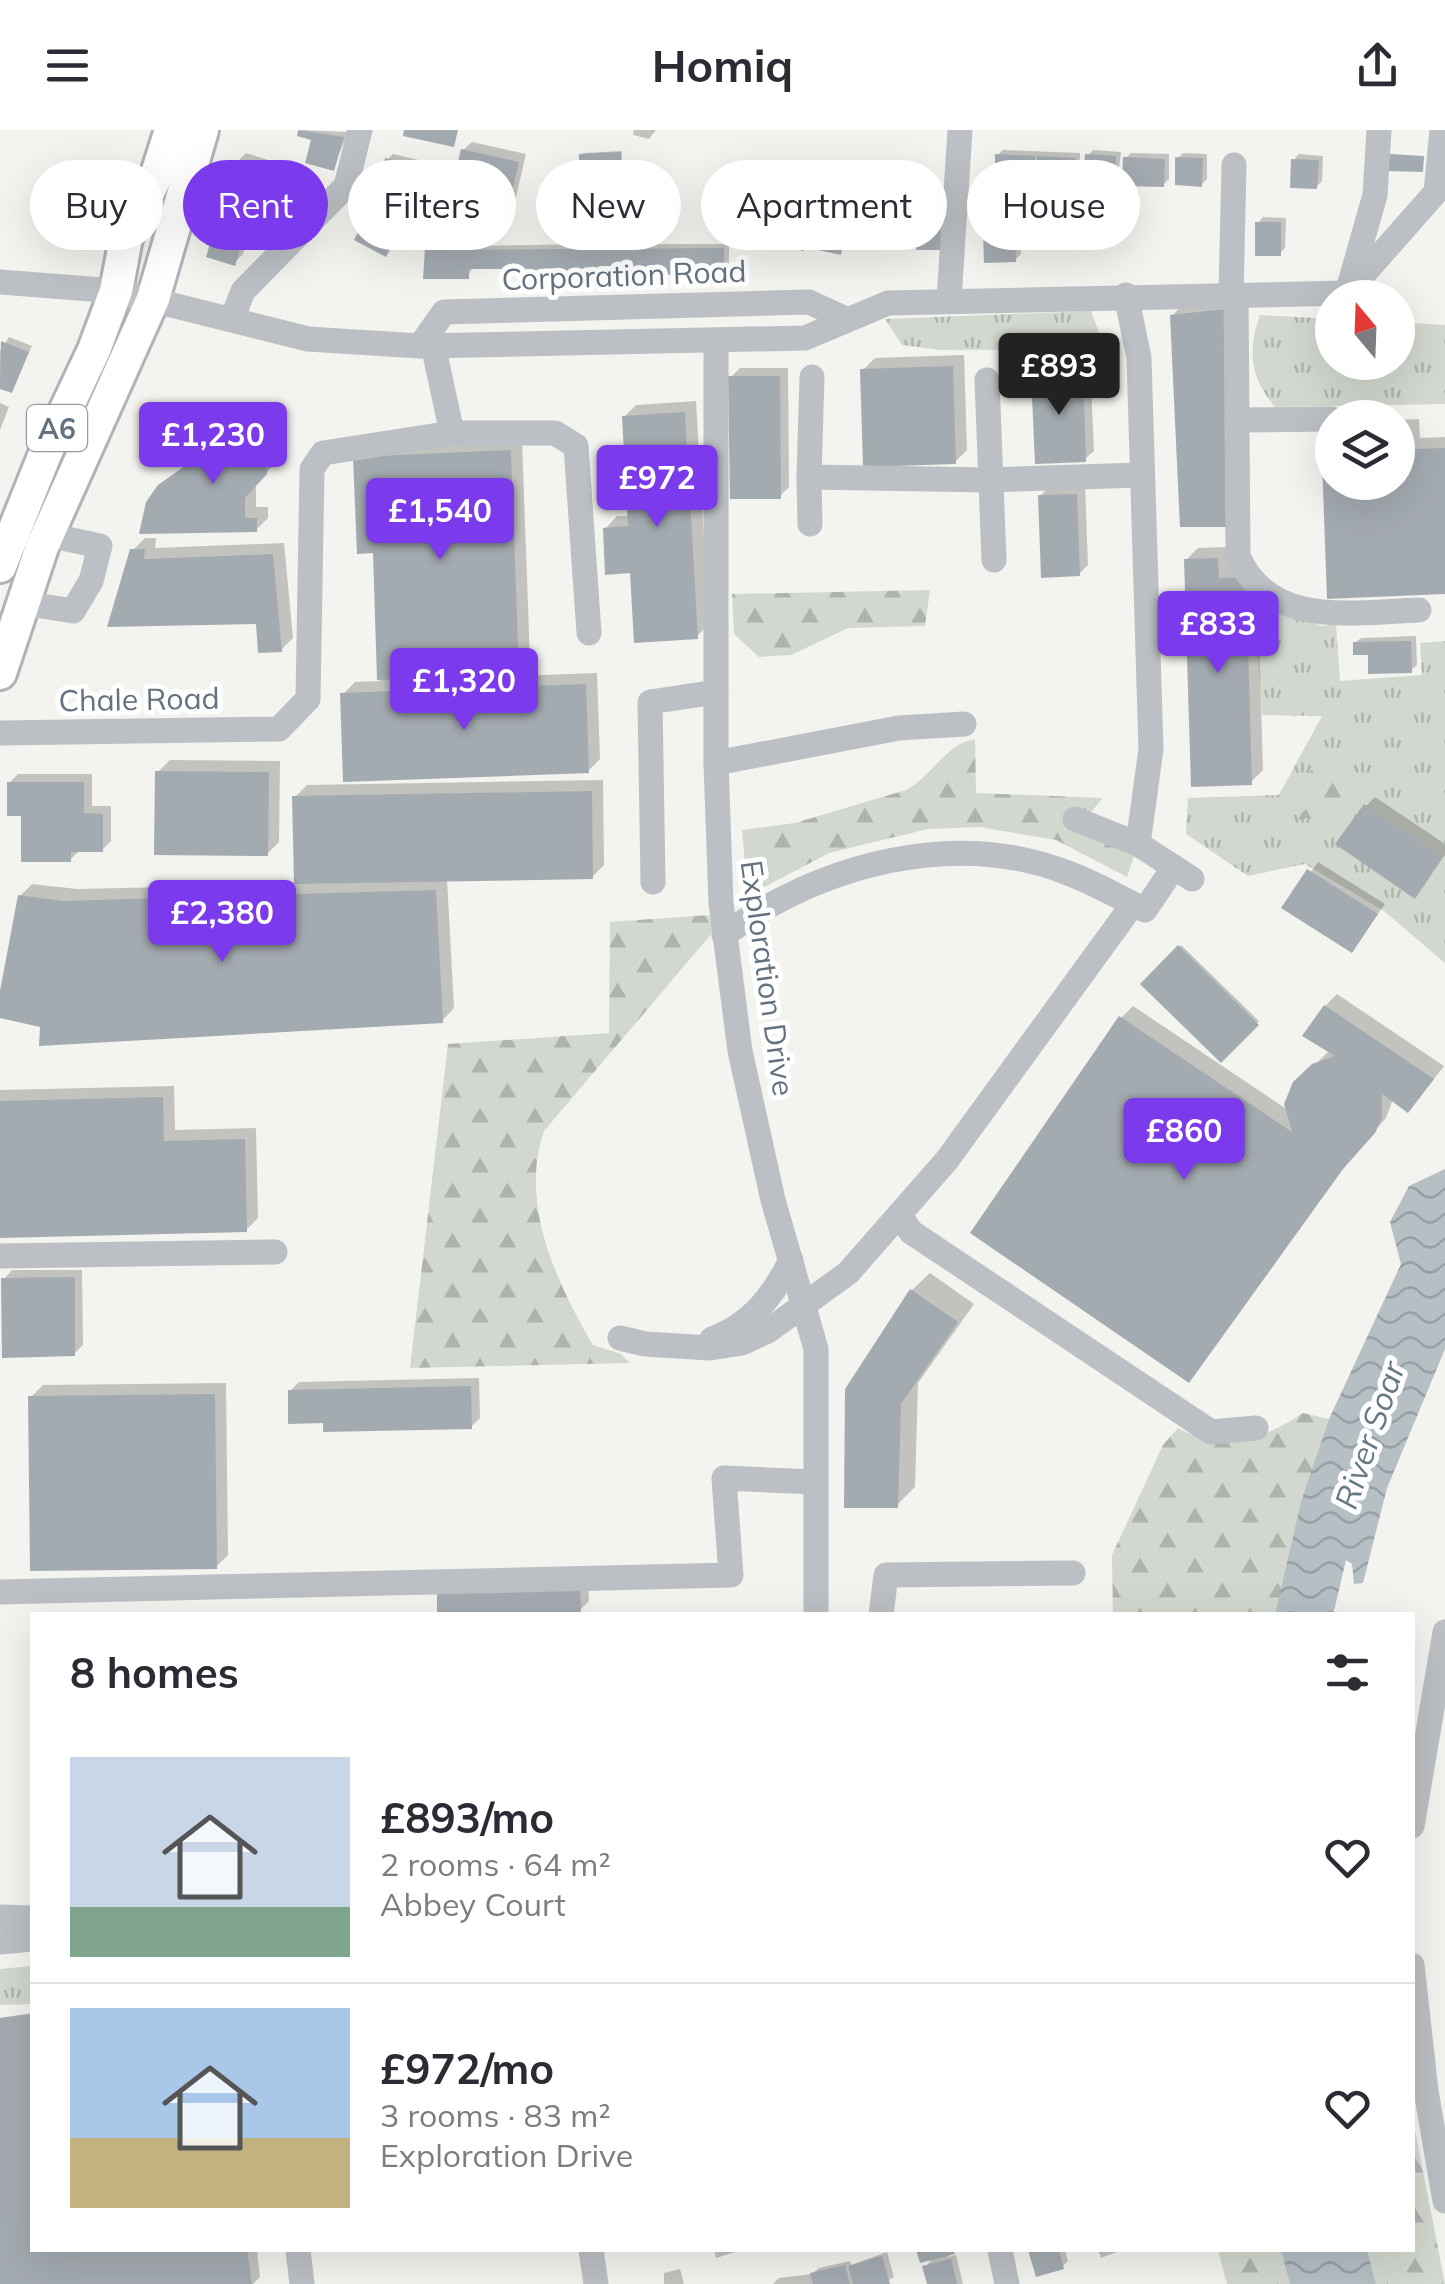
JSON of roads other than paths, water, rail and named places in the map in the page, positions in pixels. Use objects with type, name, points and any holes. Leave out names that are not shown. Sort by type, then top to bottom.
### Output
[{"type":"main road","name":"A6","points":[[0,566],[116,291],[126,238],[157,174],[172,130]]},
{"type":"main road","name":"A6","points":[[0,673],[12,622],[154,300],[202,130]]},
{"type":"street","points":[[233,318],[243,291],[346,186],[360,130]]},
{"type":"street","points":[[949,300],[960,130]]},
{"type":"street","points":[[1351,280],[1375,195],[1379,130]]},
{"type":"street","points":[[1358,280],[1436,192],[1442,130]]},
{"type":"street","points":[[1234,165],[1238,556],[1261,591],[1298,609],[1327,613],[1419,610]]},
{"type":"street","points":[[0,282],[116,291],[308,340],[426,346],[805,338],[844,318],[888,303],[1315,293]]},
{"type":"street","points":[[1126,295],[1138,358],[1151,749],[1138,844]]},
{"type":"street","name":"Corporation Road","points":[[426,346],[444,312],[810,302],[844,318]]},
{"type":"street","name":"Exploration Drive","points":[[716,341],[716,763],[724,935],[740,1051],[816,1348],[816,1612]]},
{"type":"street","points":[[426,346],[452,433],[555,433],[576,446],[589,633]]},
{"type":"street","points":[[810,524],[812,377]]},
{"type":"street","points":[[987,380],[994,560]]},
{"type":"street","points":[[1237,420],[1315,419]]},
{"type":"street","name":"Chale Road","points":[[0,734],[278,729],[308,698],[312,469],[323,453],[452,433]]},
{"type":"street","points":[[809,477],[989,480],[1141,475]]},
{"type":"street","points":[[12,622],[73,611],[90,582],[100,546],[48,535]]},
{"type":"street","points":[[653,882],[650,702],[716,692]]},
{"type":"street","points":[[716,763],[899,728],[964,724]]},
{"type":"street","points":[[724,935],[808,883],[836,873],[924,855],[1022,860],[1067,872],[1145,910],[1183,873],[1138,844],[1075,820]]},
{"type":"street","points":[[620,1338],[694,1346],[742,1344],[768,1331],[848,1274],[901,1217],[1133,904]]},
{"type":"street","points":[[901,1217],[911,1232],[1211,1432],[1256,1428]]},
{"type":"street","points":[[0,1256],[276,1252]]},
{"type":"street","points":[[694,1346],[748,1320],[772,1293],[791,1260]]},
{"type":"street","points":[[0,1592],[732,1576],[724,1478],[814,1482]]},
{"type":"street","points":[[881,1612],[886,1576],[1073,1573]]},
{"type":"street","points":[[1415,1809],[1444,1645]]},
{"type":"street","points":[[0,1917],[30,1918]]},
{"type":"street","points":[[0,1942],[30,1939]]},
{"type":"street","points":[[1415,1992],[1428,2108],[1445,2201]]},
{"type":"street","points":[[298,2252],[302,2284]]},
{"type":"street","points":[[591,2252],[596,2284]]},
{"type":"street","points":[[1000,2252],[1006,2284]]},
{"type":"water","name":"River Soar","points":[[1445,1169],[1445,1349],[1387,1488],[1363,1583],[1354,1584],[1352,1564],[1346,1560],[1334,1612],[1276,1612],[1301,1502],[1329,1419],[1401,1264],[1390,1222],[1409,1186]]},
{"type":"water","points":[[1282,2252],[1368,2252],[1376,2284],[1290,2284]]}]
